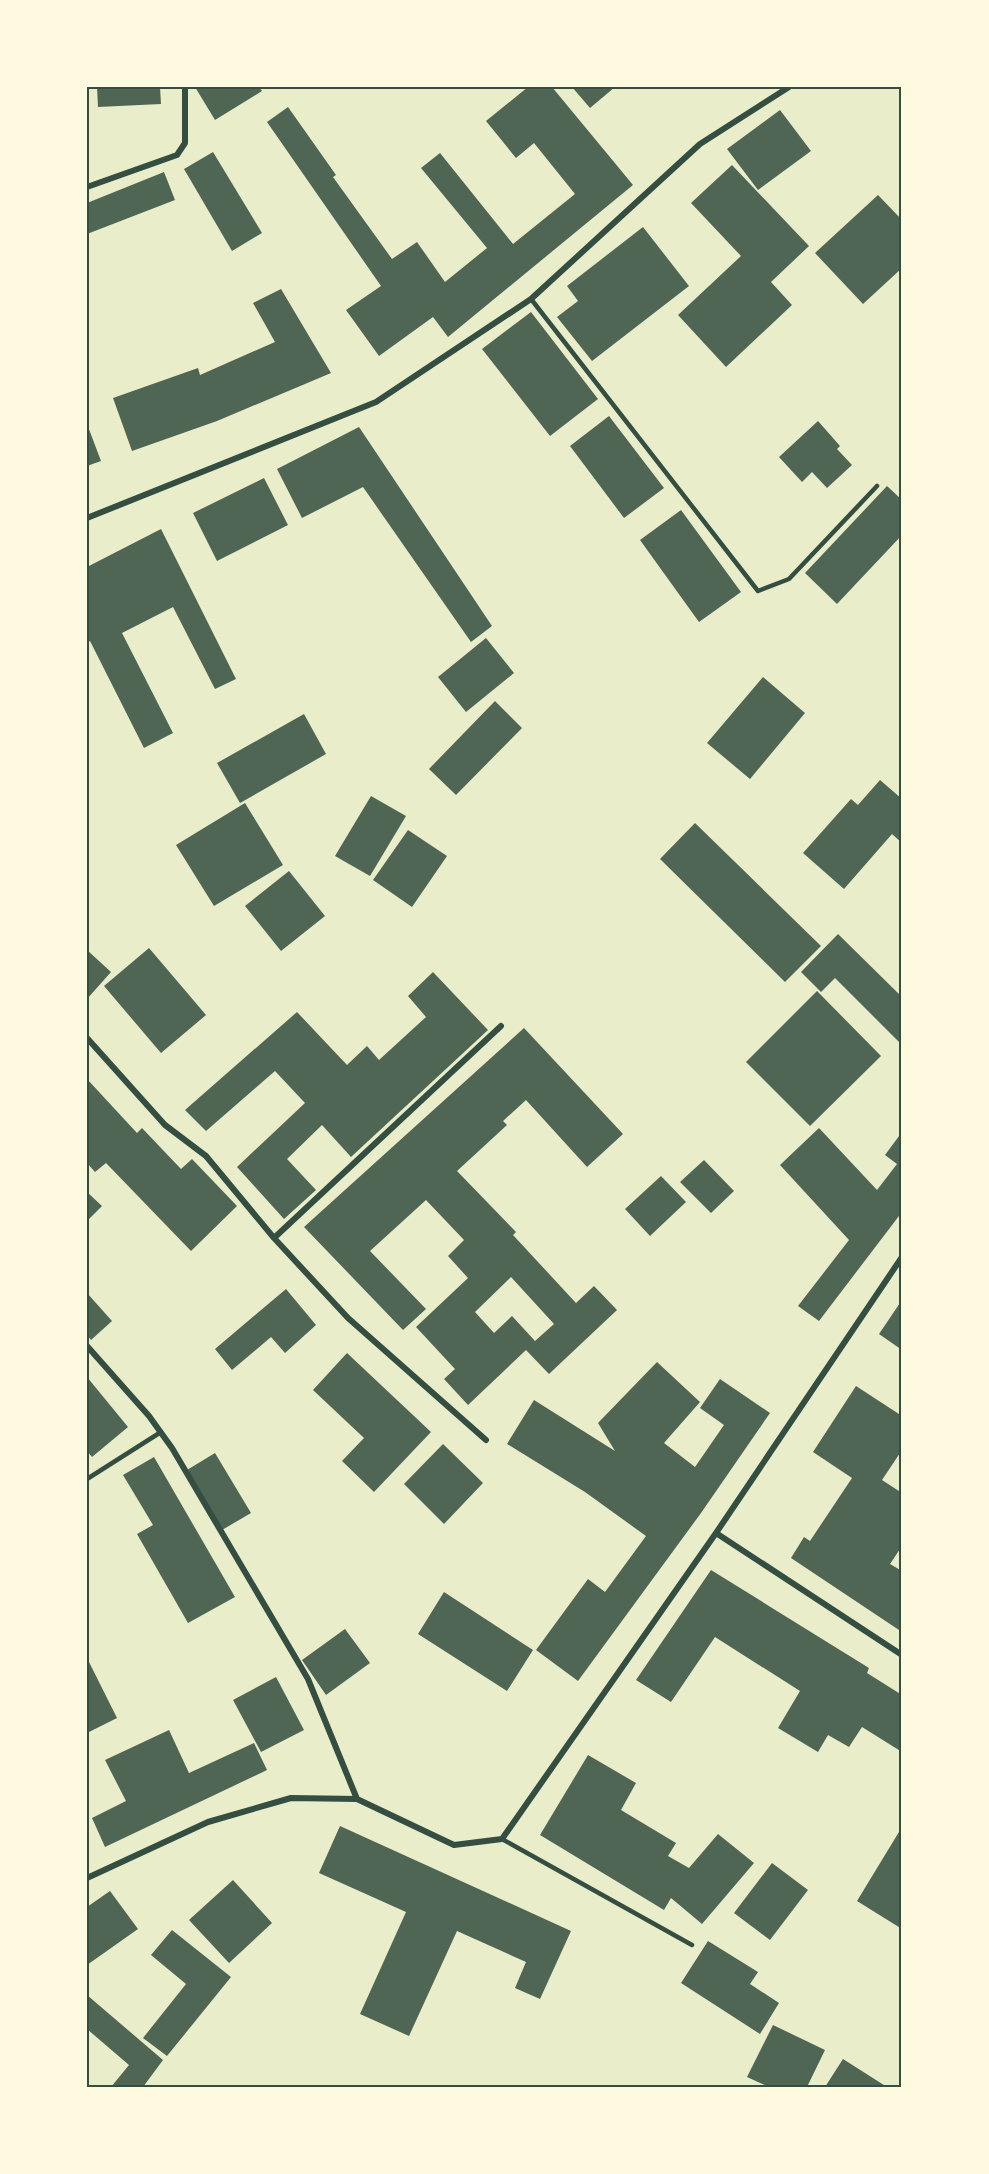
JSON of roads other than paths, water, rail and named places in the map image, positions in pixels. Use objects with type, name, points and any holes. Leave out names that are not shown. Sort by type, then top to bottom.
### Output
[{"type":"street","points":[[87,187],[177,155],[185,143],[185,87]]},
{"type":"street","points":[[87,518],[376,402],[531,299],[700,144],[789,87]]},
{"type":"street","points":[[273,1238],[501,1026]]},
{"type":"street","points":[[87,1038],[165,1125],[206,1156],[273,1238],[348,1317],[486,1440]]},
{"type":"street","points":[[87,1878],[208,1822],[291,1798],[357,1799],[454,1845],[502,1839],[716,1533],[902,1257]]},
{"type":"street","points":[[87,1346],[172,1448],[308,1679],[357,1799]]},
{"type":"street","points":[[716,1533],[902,1654]]},
{"type":"lane","points":[[531,299],[758,591],[789,579],[878,486]]},
{"type":"lane","points":[[87,1479],[161,1432]]},
{"type":"lane","points":[[502,1839],[693,1945]]}]
